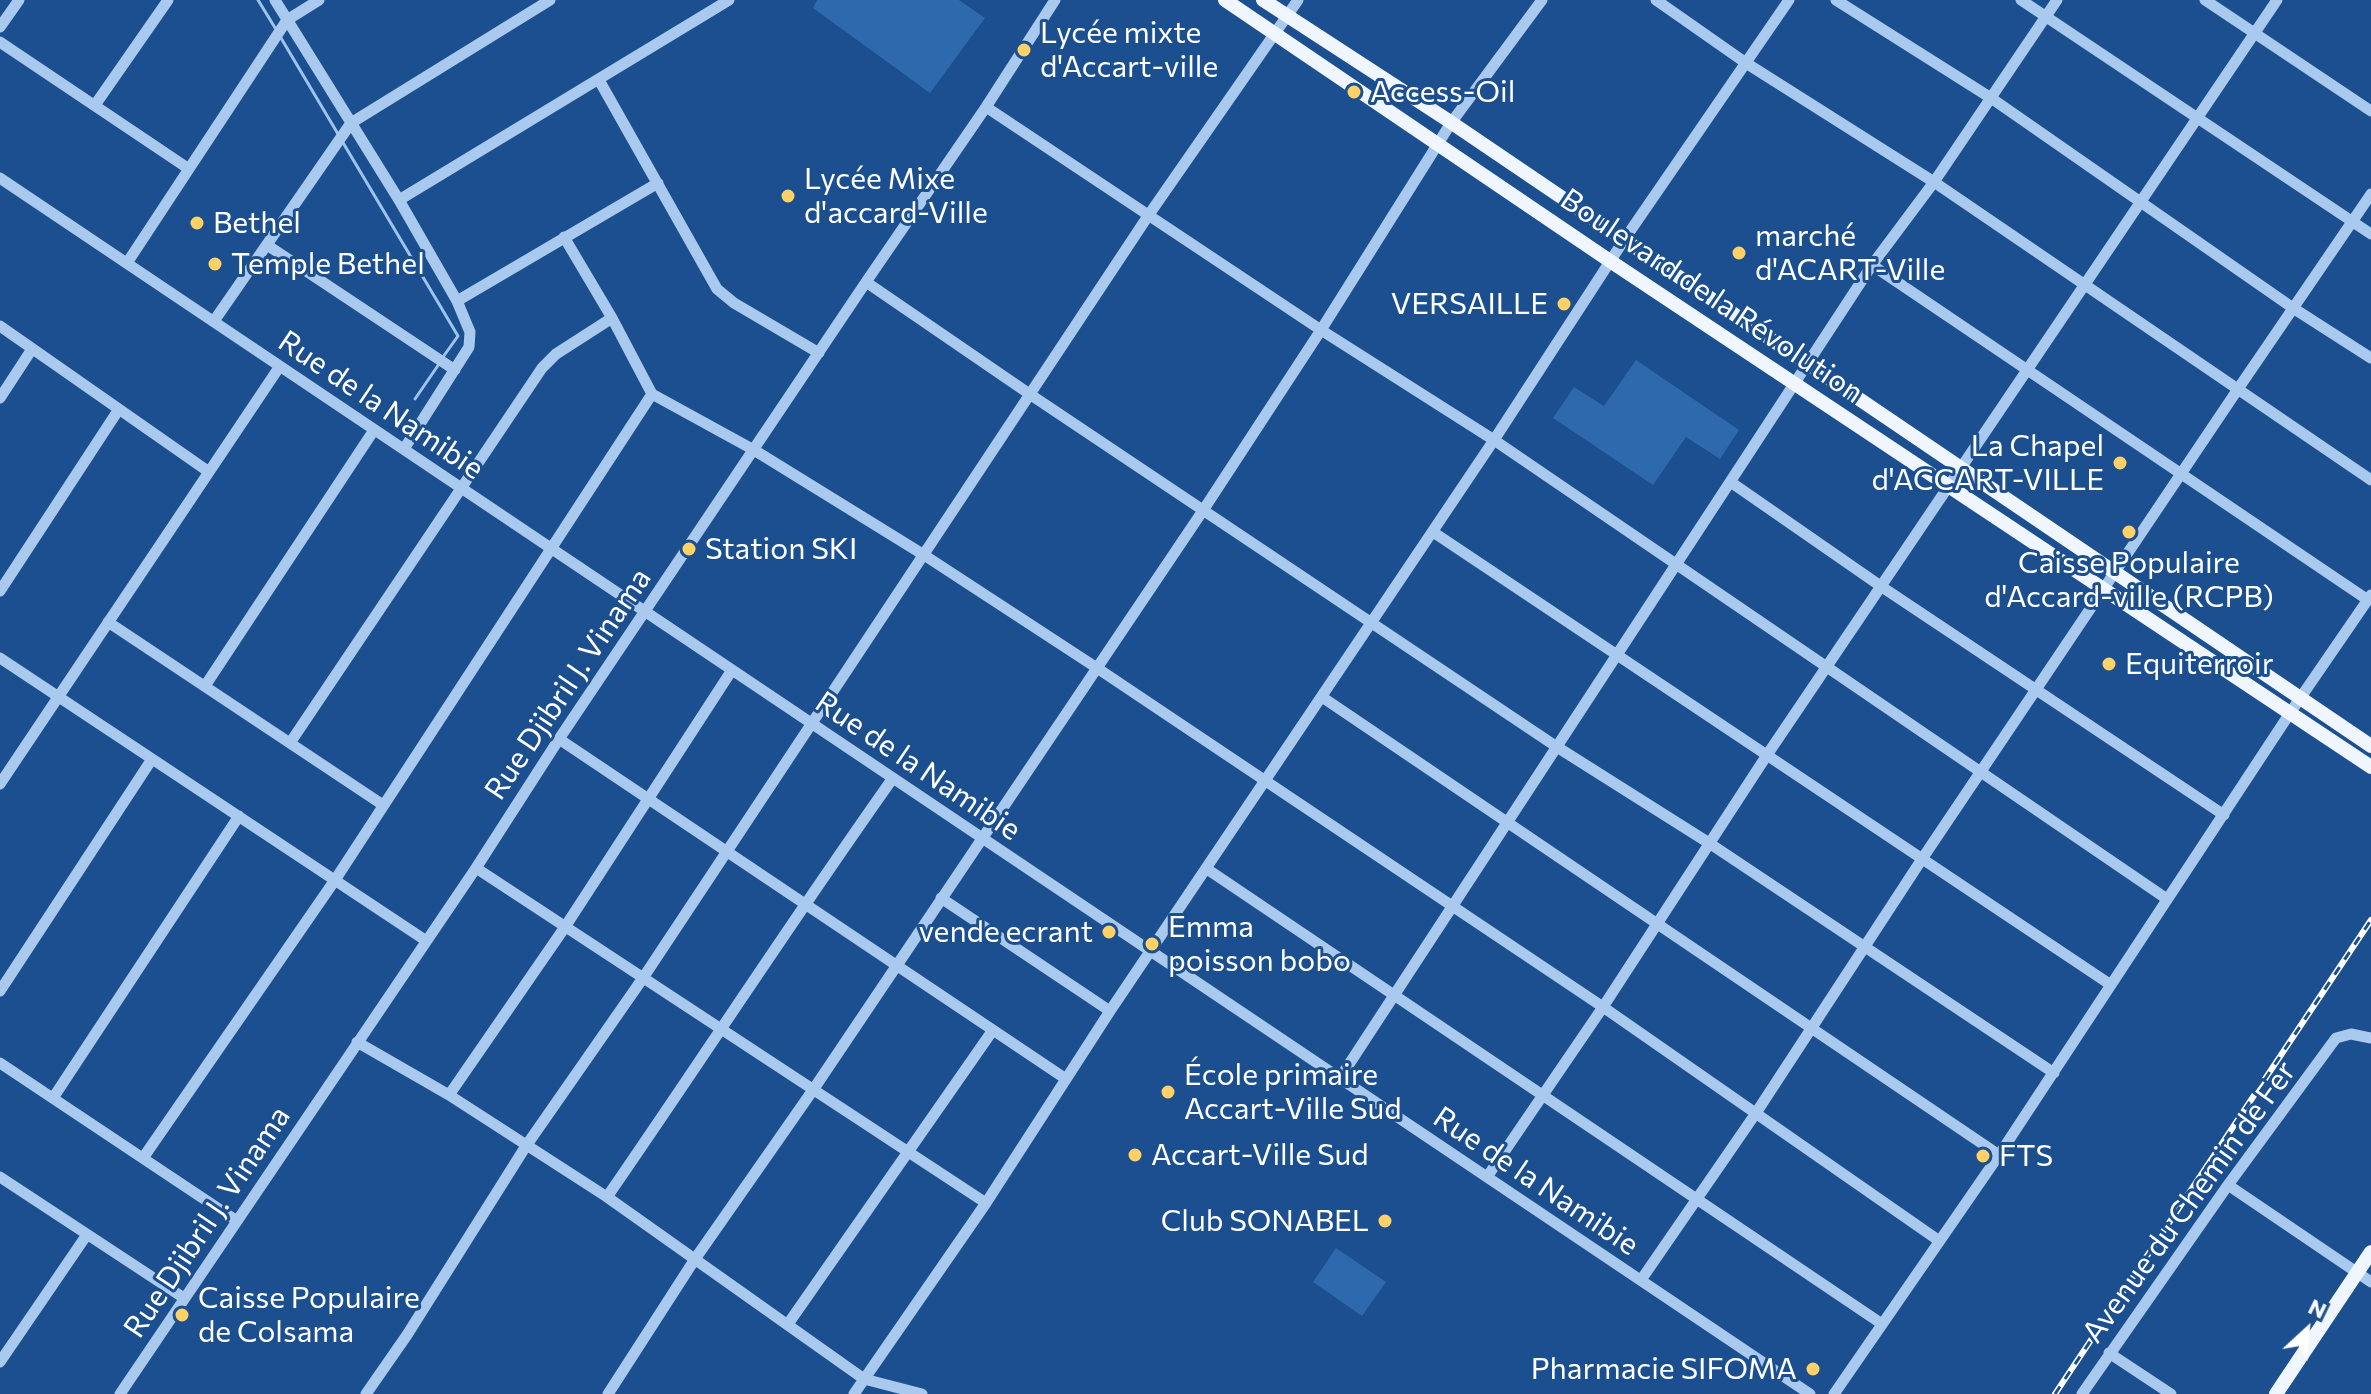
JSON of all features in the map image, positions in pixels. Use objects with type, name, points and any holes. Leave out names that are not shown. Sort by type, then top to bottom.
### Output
[{"type":"main road","name":"Boulevard de la Révolution","points":[[1225,0],[1610,261],[2371,767]]},
{"type":"main road","name":"Boulevard de la Révolution","points":[[1263,0],[1451,123],[2371,746]]},
{"type":"main road","points":[[2276,1394],[2371,1252]]},
{"type":"street","points":[[0,27],[19,0]]},
{"type":"street","points":[[95,105],[168,0]]},
{"type":"street","points":[[275,0],[399,200],[457,301],[470,332],[469,347],[404,449]]},
{"type":"street","points":[[127,263],[287,20],[319,0]]},
{"type":"street","points":[[214,321],[351,123],[550,0]]},
{"type":"street","points":[[399,200],[729,0]]},
{"type":"street","name":"Rue Djibril J. Vinama","points":[[120,1394],[476,868],[559,739],[1055,0]]},
{"type":"street","points":[[366,1394],[407,1335],[526,1146],[643,978],[1148,216],[1298,0]]},
{"type":"street","points":[[608,1394],[695,1259],[813,1090],[1204,509],[1451,123],[1542,0]]},
{"type":"street","points":[[1656,0],[1746,63],[1934,182],[2371,480]]},
{"type":"street","points":[[854,1394],[986,1203],[1110,1011],[1433,532],[1624,240],[1789,0]]},
{"type":"street","points":[[1836,0],[1991,98],[2293,308],[2371,358]]},
{"type":"street","points":[[2021,0],[2371,234]]},
{"type":"street","points":[[1340,1078],[1872,265],[1934,182],[2057,0]]},
{"type":"street","points":[[2205,0],[2371,111]]},
{"type":"street","points":[[1487,1177],[1603,1007],[1767,755],[2277,0]]},
{"type":"street","points":[[0,42],[189,169]]},
{"type":"street","points":[[599,80],[717,289],[734,303],[819,353]]},
{"type":"street","points":[[986,107],[1321,330],[1494,440],[2167,899]]},
{"type":"street","name":"Rue de la Namibie","points":[[0,178],[1810,1394]]},
{"type":"street","points":[[457,301],[658,183]]},
{"type":"street","points":[[1641,1280],[2371,194]]},
{"type":"street","points":[[564,237],[652,394],[754,450],[924,555],[1097,668],[1603,1007],[1938,1240]]},
{"type":"street","points":[[267,245],[455,370]]},
{"type":"street","points":[[1834,1394],[1999,1155],[2299,699],[2369,598],[1872,265]]},
{"type":"street","points":[[866,282],[1557,747],[1709,843],[2054,1073]]},
{"type":"street","points":[[290,743],[542,368],[556,354],[612,318]]},
{"type":"street","points":[[0,326],[209,472]]},
{"type":"street","points":[[0,398],[32,349]]},
{"type":"street","points":[[0,784],[280,366]]},
{"type":"street","points":[[143,1158],[335,880],[652,394]]},
{"type":"street","points":[[0,591],[119,409]]},
{"type":"street","points":[[205,686],[374,430]]},
{"type":"street","points":[[1732,483],[2224,815]]},
{"type":"street","points":[[1433,532],[2111,985]]},
{"type":"street","points":[[108,622],[383,805]]},
{"type":"street","points":[[0,658],[425,940]]},
{"type":"street","points":[[449,1095],[565,927],[732,670]]},
{"type":"street","points":[[1322,697],[1999,1155]]},
{"type":"street","points":[[559,739],[1066,1079]]},
{"type":"street","points":[[0,991],[152,759]]},
{"type":"street","points":[[607,1197],[723,1030],[804,903],[893,778]]},
{"type":"street","points":[[53,1098],[239,816]]},
{"type":"street","points":[[476,868],[986,1203]]},
{"type":"street","points":[[1207,869],[1882,1324]]},
{"type":"street","points":[[941,898],[1110,1011]]},
{"type":"street","points":[[788,1324],[993,1030]]},
{"type":"street","name":"Avenue du Chemin de Fer","points":[[2082,1394],[2228,1185],[2336,1038],[2351,1034],[2371,1038]]},
{"type":"street","points":[[357,1042],[449,1095],[607,1197],[864,1379],[922,1394]]},
{"type":"street","points":[[0,1063],[237,1221]]},
{"type":"street","points":[[0,1177],[184,1298]]},
{"type":"street","points":[[2228,1185],[2371,1282]]},
{"type":"street","points":[[0,1362],[86,1236]]},
{"type":"street","points":[[2109,1353],[2171,1394]]},
{"type":"shaded area","points":[[817,0],[959,0],[985,18],[930,93],[813,8]]},
{"type":"shaded area","points":[[1636,360],[1739,430],[1720,459],[1686,437],[1653,485],[1553,418],[1574,387],[1604,406]]},
{"type":"shaded area","points":[[1336,1248],[1386,1282],[1362,1316],[1313,1282]]},
{"type":"waterway","points":[[258,0],[277,31]]},
{"type":"waterway","points":[[281,38],[338,134]]},
{"type":"waterway","points":[[342,141],[458,336],[443,357]]},
{"type":"waterway","points":[[415,399],[439,364]]},
{"type":"railway","points":[[2055,1394],[2371,920]]},
{"type":"place","name":"Lycée mixte d'Accart-ville","points":[[1024,50]]},
{"type":"place","name":"Access-Oil","points":[[1354,92]]},
{"type":"place","name":"Lycée Mixe d'accard-Ville","points":[[788,196]]},
{"type":"place","name":"Bethel","points":[[197,223]]},
{"type":"place","name":"marché d'ACART-Ville","points":[[1739,253]]},
{"type":"place","name":"Temple Bethel","points":[[215,264]]},
{"type":"place","name":"VERSAILLE","points":[[1564,304]]},
{"type":"place","name":"La Chapel d'ACCART-VILLE","points":[[2120,463]]},
{"type":"place","name":"Caisse Populaire d'Accard-ville (RCPB)","points":[[2129,532]]},
{"type":"place","name":"Station SKI","points":[[689,549]]},
{"type":"place","name":"Equiterroir","points":[[2109,664]]},
{"type":"place","name":"vende ecrant","points":[[1109,932]]},
{"type":"place","name":"Emma poisson bobo","points":[[1152,944]]},
{"type":"place","name":"École primaire Accart-Ville Sud","points":[[1168,1092]]},
{"type":"place","name":"Accart-Ville Sud","points":[[1135,1155]]},
{"type":"place","name":"FTS","points":[[1983,1156]]},
{"type":"place","name":"Club SONABEL","points":[[1385,1221]]},
{"type":"place","name":"Caisse Populaire de Colsama","points":[[182,1315]]},
{"type":"place","name":"Pharmacie SIFOMA","points":[[1813,1369]]}]
